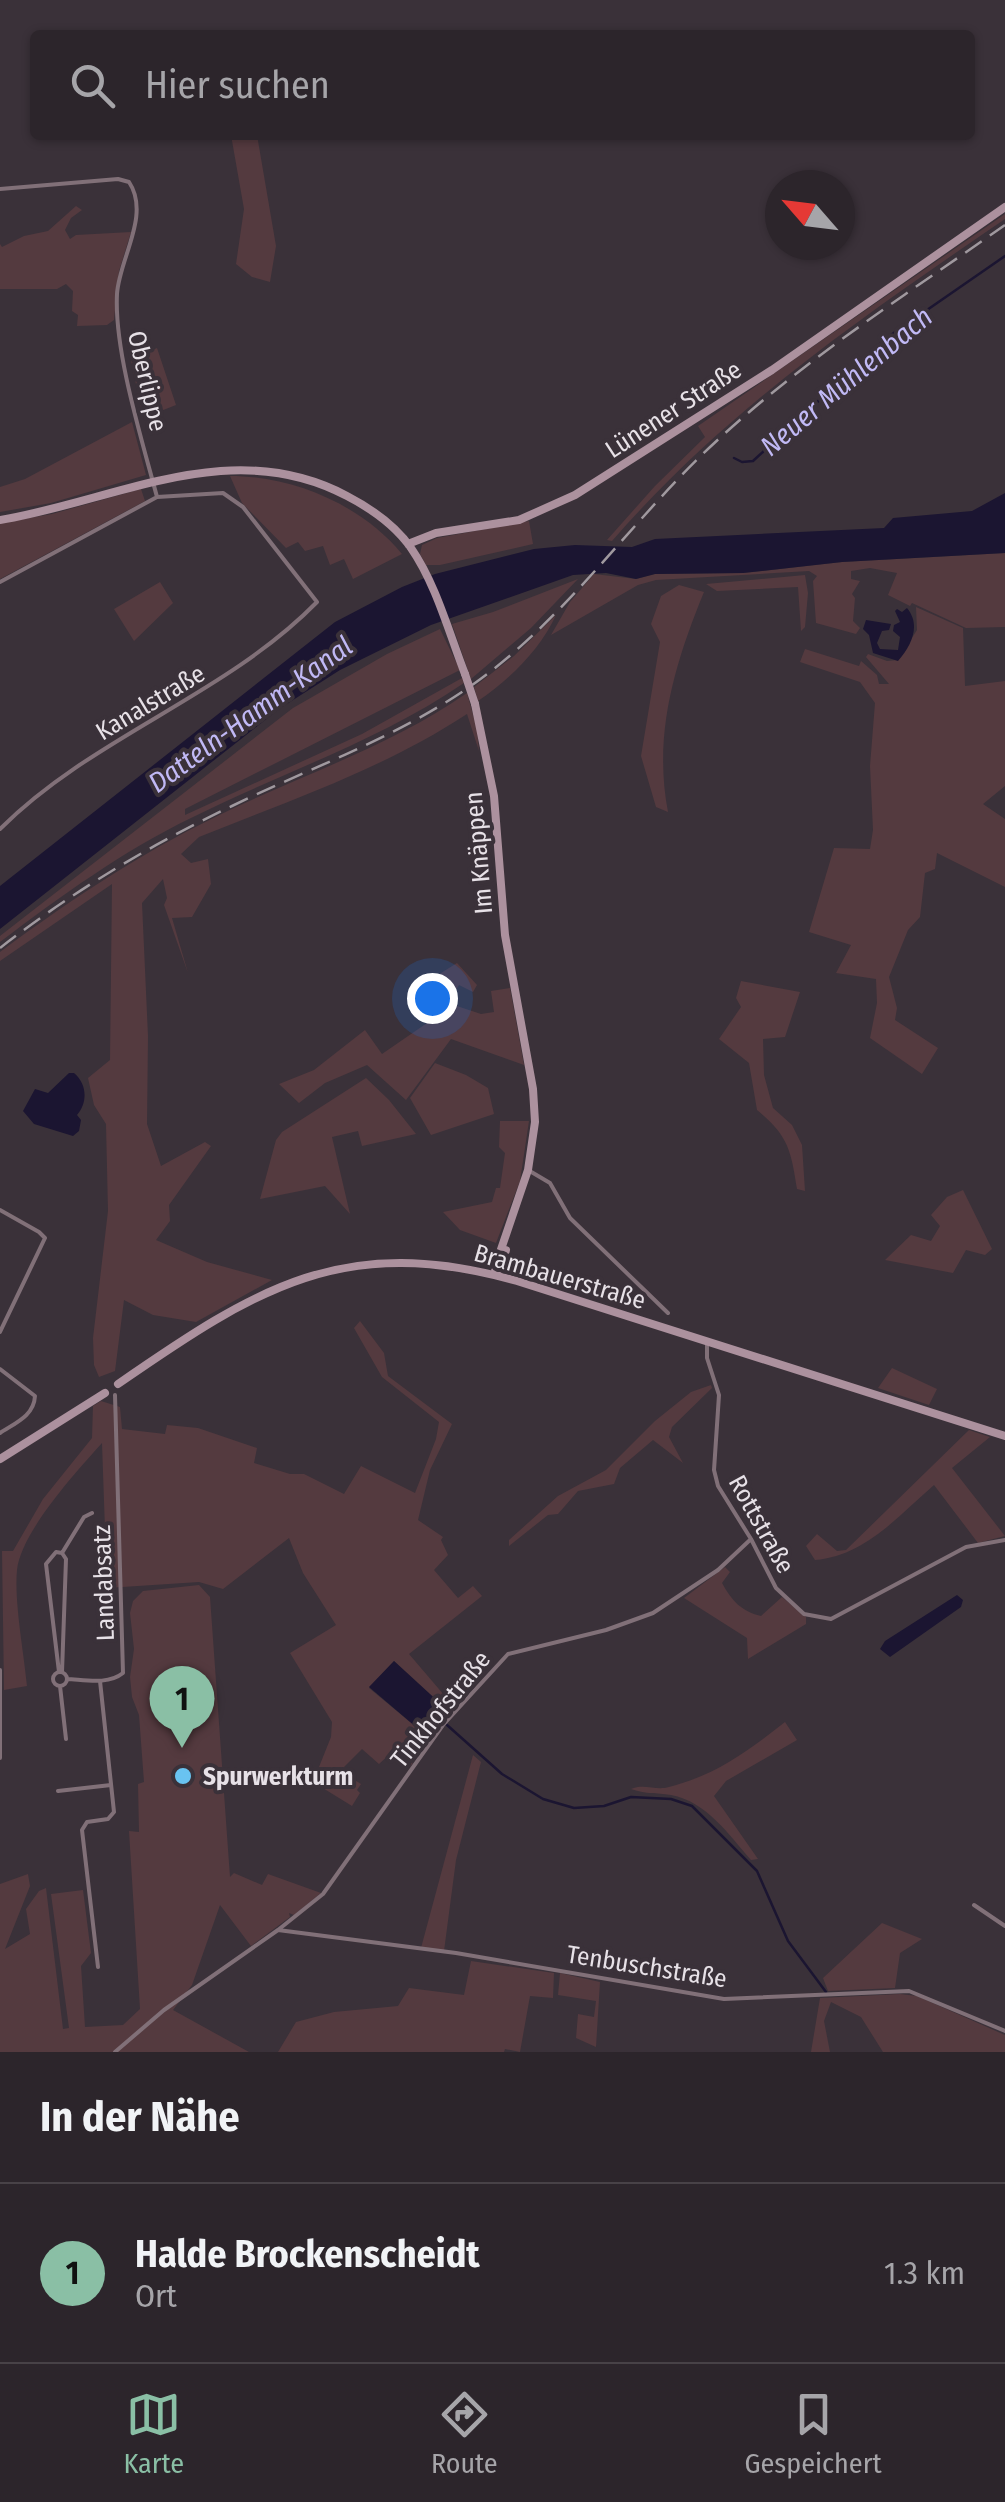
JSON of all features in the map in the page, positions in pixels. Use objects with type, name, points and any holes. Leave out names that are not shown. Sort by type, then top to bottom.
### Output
[{"type":"street","name":"Oberlippe","points":[[0,188],[118,179],[134,188],[134,230],[118,288],[116,325],[153,481]]},
{"type":"street","name":"Lünener Straße","points":[[408,544],[436,532],[520,520],[575,495],[772,370],[1005,207]]},
{"type":"street","name":"Im Knäppen","points":[[0,520],[153,481],[218,469],[258,470],[297,477],[358,502],[388,522],[408,544],[424,571],[475,704],[494,796],[506,935],[533,1090],[528,1170],[494,1267],[496,1275]]},
{"type":"street","points":[[0,582],[157,498],[153,481]]},
{"type":"street","name":"Kanalstraße","points":[[0,829],[78,766],[230,674],[317,602],[287,560],[229,494],[157,498]]},
{"type":"street","points":[[528,1170],[550,1183],[570,1218],[668,1313]]},
{"type":"street","points":[[0,1210],[45,1238],[0,1332]]},
{"type":"street","points":[[496,1275],[504,1261],[509,1230]]},
{"type":"street","points":[[504,1261],[518,1281]]},
{"type":"street","name":"Brambauerstraße","points":[[118,1384],[249,1300],[307,1276],[365,1263],[411,1262],[463,1267],[518,1281],[1005,1436]]},
{"type":"street","name":"Rottstraße","points":[[707,1342],[720,1415],[715,1451],[718,1486],[776,1588],[796,1608],[812,1618],[831,1619],[966,1546],[1005,1540]]},
{"type":"street","points":[[0,1369],[34,1396],[34,1406],[28,1415],[0,1433]]},
{"type":"street","points":[[0,1459],[105,1393],[115,1396],[118,1384],[106,1383],[105,1393]]},
{"type":"street","name":"Landabsatz","points":[[100,1681],[116,1678],[124,1667],[115,1396]]},
{"type":"street","points":[[92,1513],[84,1517],[62,1552],[52,1554],[46,1564],[61,1672],[68,1679],[100,1681],[112,1816],[87,1822],[82,1830],[98,1967]]},
{"type":"street","name":"Tinkhofstraße","points":[[115,2052],[164,2010],[322,1894],[442,1725],[508,1654],[606,1630],[653,1613],[718,1570],[752,1540]]},
{"type":"street","points":[[62,1552],[66,1559],[61,1672],[53,1680],[60,1686],[66,1739]]},
{"type":"street","points":[[0,1670],[0,1758]]},
{"type":"street","points":[[60,1686],[68,1679]]},
{"type":"street","points":[[58,1791],[111,1785]]},
{"type":"street","points":[[974,1905],[1005,1926]]},
{"type":"street","name":"Tenbuschstraße","points":[[278,1930],[475,1956],[724,1999],[910,1991],[1005,2031]]},
{"type":"shaded area","points":[[232,140],[258,140],[276,246],[270,282],[252,277],[236,264],[244,209]]},
{"type":"shaded area","points":[[76,206],[82,210],[71,218],[65,230],[70,239],[76,235],[131,232],[119,271],[114,320],[107,325],[77,326],[78,315],[72,311],[73,291],[66,284],[57,289],[0,289],[0,244],[2,247],[24,236],[48,231]]},
{"type":"shaded area","points":[[1005,214],[1005,219],[848,329],[749,407],[656,493],[612,541],[607,540],[705,437],[698,426]]},
{"type":"shaded area","points":[[157,348],[176,405],[143,418],[131,360]]},
{"type":"shaded area","points":[[132,422],[146,475],[51,503],[0,512],[0,487],[25,479]]},
{"type":"shaded area","points":[[230,476],[278,481],[325,497],[367,521],[402,554],[353,579],[344,559],[330,565],[323,546],[305,551],[298,542],[286,548],[242,503]]},
{"type":"shaded area","points":[[141,489],[145,501],[0,579],[0,523],[52,514]]},
{"type":"shaded area","points":[[529,521],[533,544],[440,565],[426,565],[420,554],[422,545],[437,538]]},
{"type":"shaded area","points":[[1005,553],[1005,627],[966,628],[912,603],[910,606],[888,595],[897,573],[870,568],[851,571],[851,579],[860,581],[852,594],[853,621],[860,628],[856,634],[816,623],[813,581],[817,576],[809,571],[656,580],[638,585],[551,635],[570,602],[594,574],[636,579],[655,574],[743,573],[842,562]]},
{"type":"shaded area","points":[[805,575],[808,593],[805,627],[801,631],[798,587],[717,591],[706,584]]},
{"type":"shaded area","points":[[578,579],[531,628],[471,679],[452,624]]},
{"type":"shaded area","points":[[160,582],[173,603],[134,641],[114,609]]},
{"type":"shaded area","points":[[679,585],[704,592],[669,699],[663,755],[668,812],[656,807],[641,756],[660,642],[651,624],[661,596]]},
{"type":"shaded area","points":[[916,607],[963,628],[965,686],[1005,681],[1005,786],[983,804],[1005,819],[1005,887],[937,853],[935,869],[925,873],[920,917],[908,930],[889,977],[897,1008],[895,1020],[938,1048],[922,1074],[870,1038],[877,1003],[876,979],[836,973],[851,945],[809,932],[834,848],[870,849],[875,703],[860,682],[800,662],[805,649],[859,666],[861,661],[877,675],[879,684],[889,684],[866,657],[868,654],[887,661],[898,660],[917,630]]},
{"type":"shaded area","points":[[556,615],[523,663],[478,701],[474,687],[514,656]]},
{"type":"shaded area","points":[[440,629],[460,670],[185,809],[185,815],[362,734],[462,678],[464,683],[365,739],[166,831],[93,875],[0,942],[0,936],[293,708],[387,654]]},
{"type":"shaded area","points":[[467,693],[479,751],[467,714],[370,767],[199,837],[181,854],[191,863],[208,859],[211,884],[192,917],[172,918],[188,973],[164,905],[167,898],[163,879],[142,903],[147,1124],[161,1166],[205,1142],[211,1146],[169,1205],[170,1221],[156,1240],[207,1262],[272,1280],[196,1322],[153,1315],[124,1300],[115,1371],[99,1377],[94,1365],[93,1338],[108,1211],[106,1124],[94,1105],[88,1078],[110,1060],[112,884],[0,961],[0,952],[84,893],[172,839],[382,742]]},
{"type":"shaded area","points":[[457,963],[477,985],[473,992],[459,985],[448,1003],[481,1014],[494,1012],[491,991],[510,988],[524,1065],[451,1039],[406,1100],[367,1065],[325,1083],[299,1103],[279,1084],[314,1070],[365,1030],[382,1054],[427,1023],[441,998],[429,998],[417,988]]},
{"type":"shaded area","points":[[741,981],[800,992],[785,1037],[763,1039],[764,1075],[773,1108],[792,1125],[802,1145],[805,1191],[797,1189],[790,1153],[782,1136],[757,1110],[749,1063],[719,1039],[741,1007],[736,998]]},
{"type":"shaded area","points":[[435,1063],[488,1088],[494,1114],[431,1135],[410,1098]]},
{"type":"shaded area","points":[[366,1078],[416,1134],[362,1146],[358,1131],[332,1137],[350,1214],[325,1186],[260,1199],[276,1140],[282,1132]]},
{"type":"shaded area","points":[[500,1121],[529,1121],[520,1181],[496,1243],[460,1230],[443,1212],[492,1202],[496,1188],[500,1188],[505,1153],[499,1147]]},
{"type":"shaded area","points":[[963,1190],[992,1249],[985,1255],[966,1250],[953,1273],[885,1260],[911,1235],[931,1241],[940,1226],[931,1215],[947,1197]]},
{"type":"shaded area","points":[[360,1321],[384,1353],[388,1376],[452,1424],[430,1470],[418,1520],[443,1537],[448,1555],[434,1570],[458,1598],[473,1586],[482,1596],[409,1654],[450,1702],[443,1706],[394,1661],[369,1688],[427,1736],[410,1767],[391,1753],[379,1764],[362,1749],[344,1767],[361,1784],[352,1806],[313,1782],[331,1737],[332,1722],[290,1653],[336,1625],[303,1573],[289,1538],[223,1589],[199,1582],[107,1588],[102,1443],[51,1503],[21,1555],[17,1597],[27,1686],[4,1690],[2,1551],[13,1551],[43,1499],[92,1438],[93,1406],[101,1401],[120,1407],[122,1429],[165,1434],[167,1425],[198,1428],[257,1448],[254,1463],[290,1474],[304,1474],[344,1494],[361,1466],[415,1493],[439,1422],[382,1377],[354,1328]]},
{"type":"shaded area","points":[[892,1368],[937,1389],[929,1405],[878,1388]]},
{"type":"shaded area","points":[[711,1385],[672,1427],[669,1437],[683,1463],[653,1440],[620,1468],[614,1484],[578,1491],[558,1514],[548,1515],[509,1546],[509,1540],[558,1496],[606,1470],[655,1421],[691,1392]]},
{"type":"shaded area","points":[[969,1430],[990,1437],[952,1468],[1005,1536],[978,1543],[934,1485],[865,1543],[833,1557],[815,1560],[806,1546],[817,1534],[837,1551],[846,1550]]},
{"type":"shaded area","points":[[725,1567],[730,1572],[722,1583],[743,1608],[761,1616],[782,1597],[806,1617],[806,1624],[748,1659],[747,1638],[684,1598]]},
{"type":"shaded area","points":[[199,1585],[210,1597],[230,1877],[234,1873],[262,1885],[268,1874],[321,1893],[294,1915],[289,1913],[290,1917],[251,1946],[220,1905],[192,1985],[173,2010],[249,2052],[0,2052],[0,1884],[28,1874],[30,1886],[5,1949],[30,1934],[26,1909],[46,1888],[63,2029],[69,2028],[51,1894],[83,1890],[91,1953],[81,1966],[85,2027],[123,2025],[140,2009],[129,1831],[139,1832],[138,1784],[144,1782],[139,1715],[130,1677],[134,1649],[130,1613],[133,1601],[143,1591]]},
{"type":"shaded area","points":[[785,1722],[797,1740],[726,1781],[714,1796],[758,1859],[751,1860],[716,1820],[695,1804],[671,1795],[631,1789],[664,1788],[702,1776]]},
{"type":"shaded area","points":[[473,1755],[481,1762],[456,1860],[444,1951],[421,1948]]},
{"type":"shaded area","points":[[882,1923],[922,1939],[900,1953],[895,1988],[828,1991],[823,1978]]},
{"type":"shaded area","points":[[471,1961],[554,1973],[553,1998],[530,1996],[520,2052],[278,2052],[296,2022],[334,2012],[398,2006],[409,1988],[464,1995]]},
{"type":"shaded area","points":[[560,1973],[600,1982],[596,2047],[576,2038],[578,2014],[594,2017],[596,2001],[558,1995]]},
{"type":"shaded area","points":[[917,1996],[1005,2035],[1005,2052],[883,2052],[861,2017],[831,2002],[824,2021],[830,2052],[811,2052],[820,1998]]},
{"type":"water","name":"Datteln-Hamm-Kanal","points":[[1005,493],[1005,553],[842,562],[743,573],[655,574],[636,579],[606,573],[573,575],[431,625],[340,670],[279,709],[0,929],[0,886],[335,622],[402,587],[435,574],[534,549],[575,545],[632,547],[655,539],[884,528],[893,518],[972,511]]},
{"type":"water","points":[[907,608],[914,628],[903,655],[898,661],[873,653],[869,635],[863,629],[866,620],[891,624],[889,630],[882,631],[877,643],[880,649],[898,650],[900,637],[893,631],[900,622],[895,611]]},
{"type":"water","points":[[69,1073],[82,1082],[85,1093],[77,1115],[81,1120],[79,1131],[73,1136],[34,1124],[23,1111],[35,1089],[48,1093]]},
{"type":"water","points":[[957,1595],[963,1600],[961,1607],[890,1657],[880,1649],[885,1641]]},
{"type":"water","points":[[394,1661],[443,1706],[423,1733],[369,1687]]},
{"type":"waterway","name":"Neuer Mühlenbach","points":[[734,458],[753,461],[888,337],[1005,256]]},
{"type":"waterway","points":[[435,1716],[443,1722]]},
{"type":"waterway","points":[[447,1725],[502,1774],[543,1799],[574,1808],[604,1806],[631,1797],[671,1799],[692,1806],[757,1871],[788,1941],[826,1992]]},
{"type":"railway","points":[[0,948],[142,853],[232,806],[386,735],[475,683],[538,630],[680,477],[743,417],[853,331],[1005,225]]},
{"type":"place","name":"Halde Brockenscheidt","points":[[182,1748]]},
{"type":"place","name":"Spurwerkturm","points":[[183,1776]]}]
